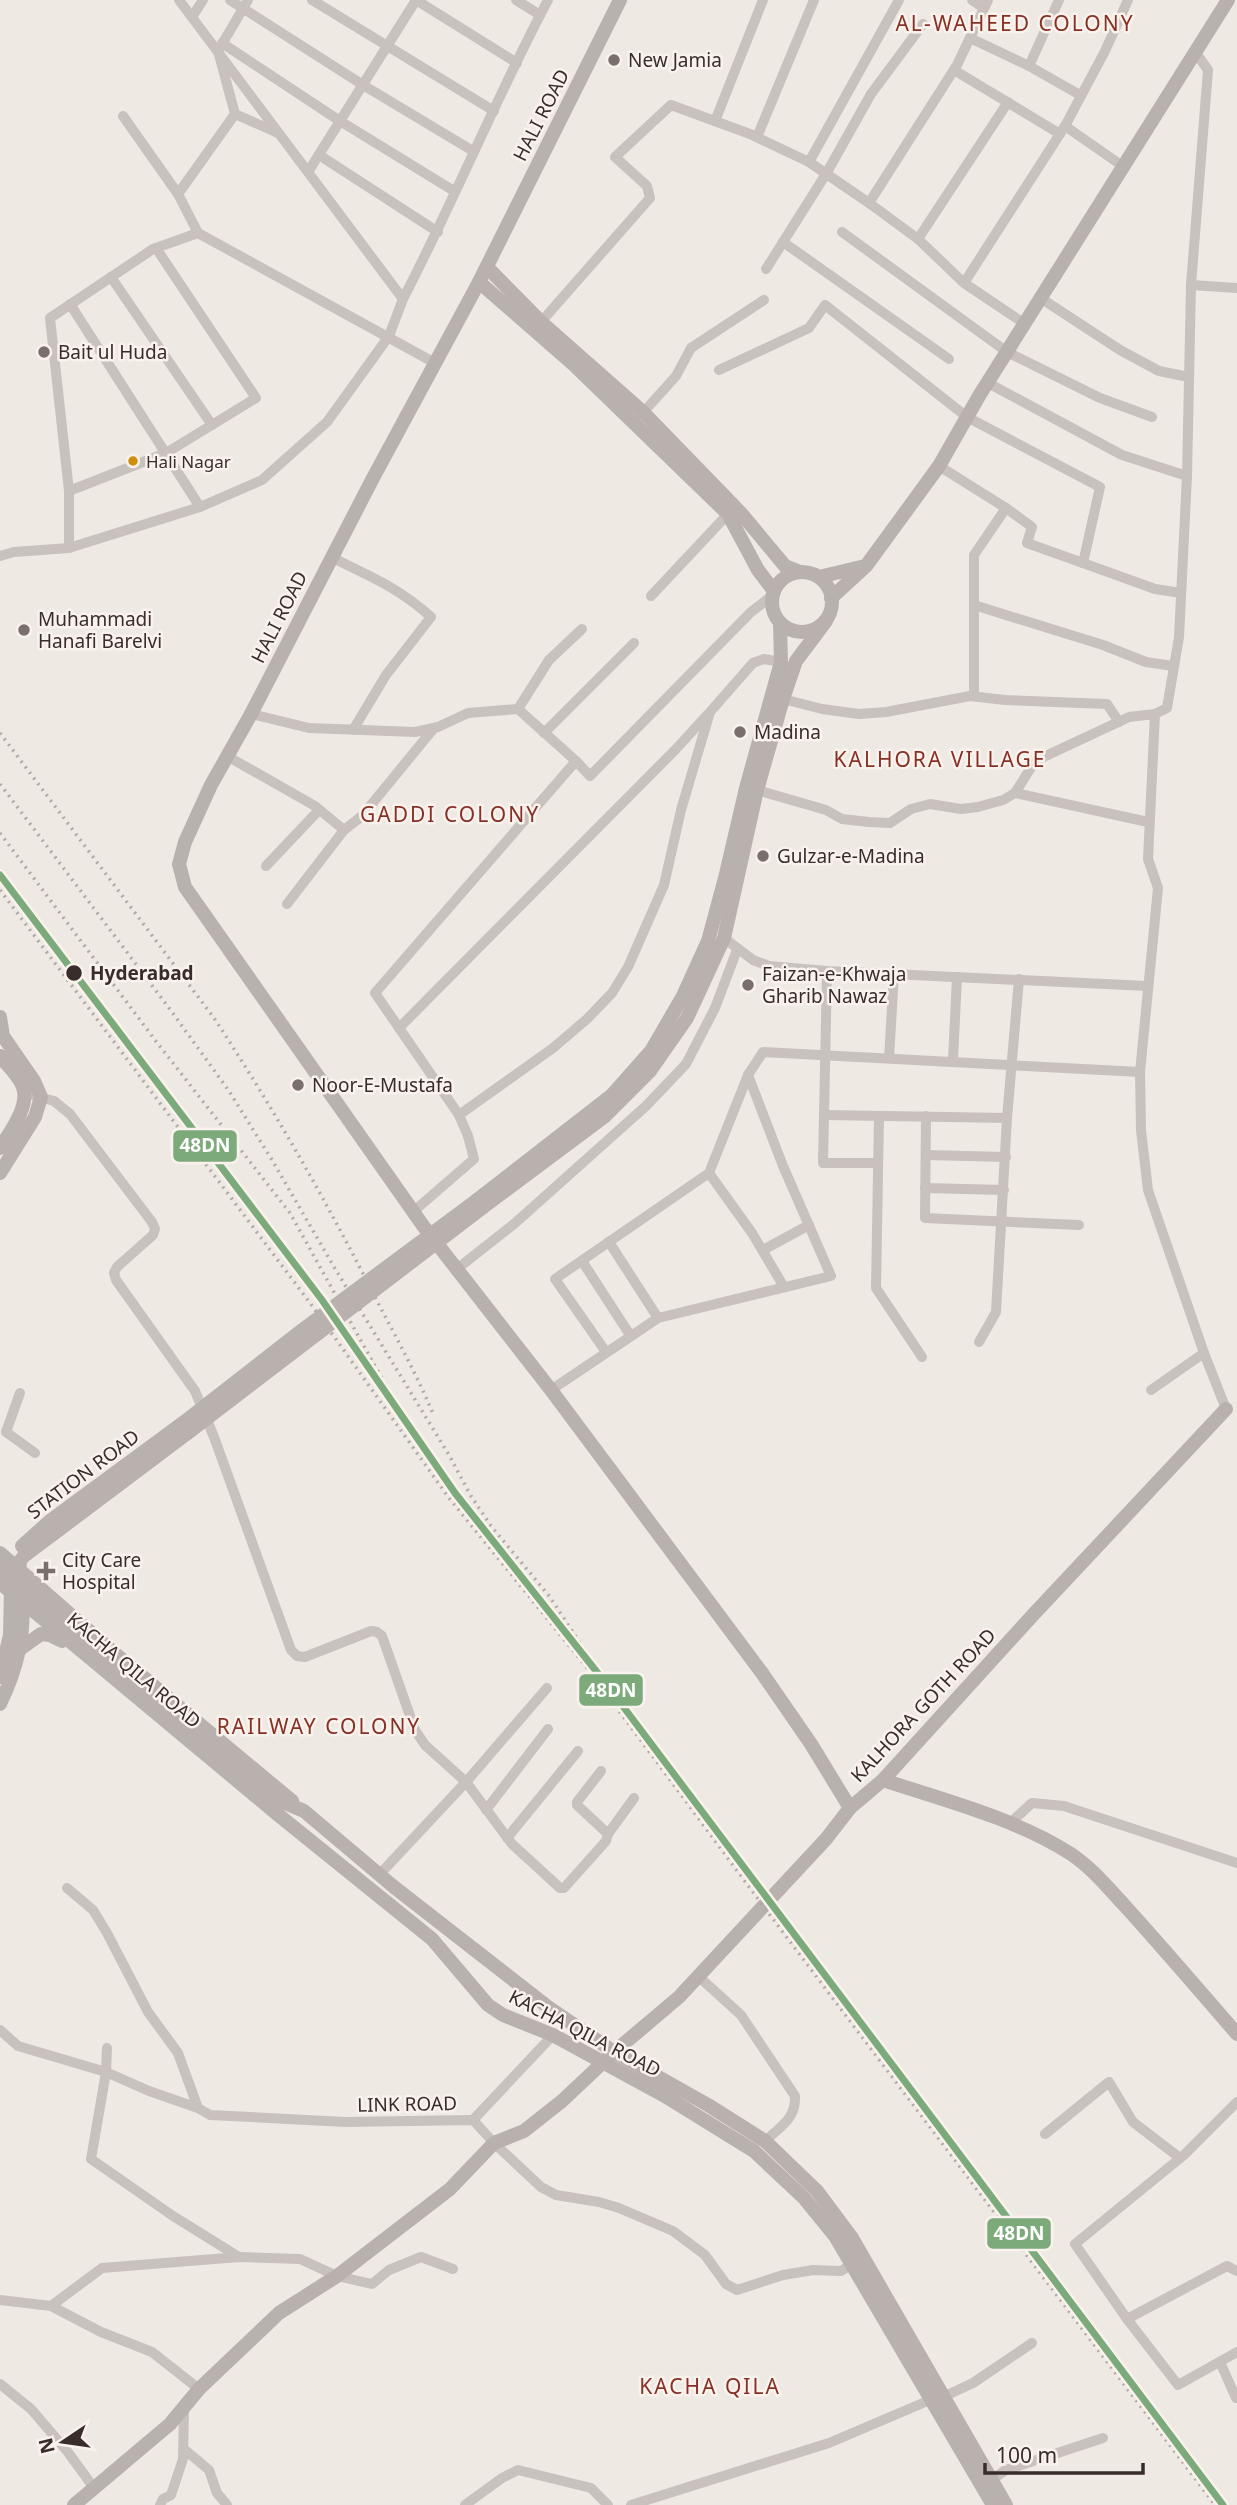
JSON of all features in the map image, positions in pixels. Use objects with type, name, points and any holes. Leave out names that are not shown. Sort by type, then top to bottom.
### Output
[{"type":"street","points":[[179,0],[220,47],[278,133],[403,299]]},
{"type":"street","points":[[192,17],[203,0]]},
{"type":"street","points":[[230,0],[245,4],[363,85],[473,151]]},
{"type":"street","points":[[312,0],[494,111]]},
{"type":"street","points":[[308,172],[416,0],[517,63]]},
{"type":"street","points":[[516,0],[540,15]]},
{"type":"street","points":[[0,556],[14,552],[69,548],[200,507],[262,481],[327,422],[389,336],[403,299],[438,232],[454,191],[548,0]]},
{"type":"street","name":"HALI ROAD","points":[[620,0],[487,267],[227,756],[185,842],[179,864],[185,887],[425,1227],[551,1390],[762,1674],[811,1744],[850,1808]]},
{"type":"street","points":[[715,121],[763,0]]},
{"type":"street","points":[[757,137],[814,0]]},
{"type":"street","points":[[809,162],[899,0]]},
{"type":"street","points":[[869,203],[954,70],[986,4],[972,0]]},
{"type":"street","points":[[1028,66],[1059,0]]},
{"type":"street","points":[[964,283],[1062,130],[1105,51],[1128,0]]},
{"type":"street","points":[[831,598],[866,566],[939,466],[1007,352],[1228,0]]},
{"type":"street","points":[[178,194],[234,114],[220,47],[245,4]]},
{"type":"street","points":[[766,269],[826,174],[871,94],[923,24]]},
{"type":"street","points":[[970,38],[1080,95]]},
{"type":"street","points":[[220,47],[454,191]]},
{"type":"street","points":[[757,790],[825,810],[842,819],[890,823],[911,809],[930,804],[961,809],[978,807],[1003,800],[1015,793],[1035,761],[1129,717],[1155,714],[1167,708],[1179,637],[1187,477],[1191,285],[1208,70],[1196,53]]},
{"type":"street","points":[[954,70],[1124,167]]},
{"type":"street","points":[[918,239],[1008,102]]},
{"type":"street","points":[[541,322],[650,198],[647,186],[615,157],[671,105],[757,137],[809,162],[918,239],[964,283],[1025,324]]},
{"type":"street","points":[[234,114],[278,133]]},
{"type":"street","points":[[123,116],[178,194],[198,233],[435,363]]},
{"type":"street","points":[[319,155],[438,232]]},
{"type":"street","points":[[842,232],[1007,352],[1100,398],[1152,417]]},
{"type":"street","points":[[69,548],[69,491],[50,318],[156,248],[198,233]]},
{"type":"street","points":[[783,242],[949,359]]},
{"type":"street","points":[[69,491],[166,453],[256,398],[156,248]]},
{"type":"street","points":[[487,267],[740,512],[785,566],[819,577],[866,566]]},
{"type":"street","points":[[111,277],[212,425]]},
{"type":"street","points":[[479,282],[639,417],[728,514],[773,593],[772,606],[780,623],[781,662],[708,941],[682,996],[651,1051],[612,1095],[480,1204]]},
{"type":"street","points":[[1191,285],[1237,288]]},
{"type":"street","points":[[1042,299],[1120,350],[1159,371],[1189,377]]},
{"type":"street","points":[[639,417],[676,376],[691,348],[764,300]]},
{"type":"street","points":[[70,304],[200,507]]},
{"type":"street","points":[[719,370],[808,328],[825,305],[967,417],[1100,487],[1083,563]]},
{"type":"street","points":[[988,383],[1122,455],[1187,477]]},
{"type":"street","points":[[939,466],[1032,527],[1027,543],[1155,590],[1181,593]]},
{"type":"street","points":[[974,696],[974,555],[1006,508]]},
{"type":"street","points":[[651,596],[728,514]]},
{"type":"street","points":[[331,557],[388,584],[409,597],[430,617],[386,675],[353,730]]},
{"type":"street","points":[[251,714],[309,728],[415,732],[435,728],[468,713],[518,709],[590,776],[751,612],[773,593],[782,580],[800,572]]},
{"type":"street","points":[[480,1204],[604,1117],[650,1071],[687,1018],[724,938],[757,790],[796,661],[825,621],[832,606],[829,590],[819,577]]},
{"type":"street","points":[[974,605],[1103,645],[1146,663],[1173,666]]},
{"type":"street","points":[[780,623],[798,632],[808,632],[825,621]]},
{"type":"street","points":[[518,709],[549,660],[582,629]]},
{"type":"street","points":[[544,733],[634,643]]},
{"type":"street","points":[[400,1028],[676,750],[753,663],[764,659],[781,662]]},
{"type":"street","points":[[783,699],[822,709],[859,714],[974,696],[1107,704],[1119,722]]},
{"type":"street","points":[[459,1115],[553,1048],[612,993],[628,967],[664,885],[681,810],[710,712]]},
{"type":"street","points":[[1155,714],[1148,859],[1158,888],[1140,1072],[1141,1130],[1148,1189],[1226,1409]]},
{"type":"street","points":[[287,904],[344,830],[362,816],[435,728]]},
{"type":"street","points":[[227,756],[319,810],[344,830]]},
{"type":"street","points":[[414,1211],[474,1158],[459,1115],[375,993],[576,761]]},
{"type":"street","points":[[1015,793],[1149,822]]},
{"type":"street","points":[[266,866],[319,810]]},
{"type":"street","points":[[724,938],[753,960],[769,966],[1147,986]]},
{"type":"street","points":[[457,1269],[514,1224],[636,1115],[686,1064],[715,1008],[737,950]]},
{"type":"street","points":[[827,971],[823,1163],[877,1163]]},
{"type":"street","points":[[889,1058],[894,974]]},
{"type":"street","points":[[953,1060],[957,977]]},
{"type":"street","points":[[979,1342],[996,1312],[1007,1118],[1019,979]]},
{"type":"street","points":[[0,1017],[3,1036],[34,1081],[41,1097],[35,1117],[0,1172]]},
{"type":"street","points":[[606,1352],[555,1279],[709,1173],[748,1075],[763,1052],[1140,1072]]},
{"type":"street","points":[[0,1056],[22,1084],[24,1093],[19,1115],[0,1148]]},
{"type":"street","points":[[551,1390],[658,1318],[831,1276],[748,1075]]},
{"type":"street","points":[[24,1093],[54,1101],[70,1114],[152,1222],[155,1229],[153,1235],[117,1267],[114,1273],[116,1280],[195,1391],[291,1650],[297,1656],[305,1657],[371,1631],[382,1636],[415,1730],[425,1745],[466,1782],[507,1838],[560,1888],[564,1888],[606,1841],[608,1834],[634,1798]]},
{"type":"street","points":[[824,1115],[1007,1118]]},
{"type":"street","points":[[879,1115],[876,1288],[922,1357]]},
{"type":"street","points":[[926,1116],[925,1218],[1079,1225]]},
{"type":"street","points":[[926,1154],[1006,1157]]},
{"type":"street","points":[[709,1173],[784,1287]]},
{"type":"street","points":[[925,1188],[1004,1190]]},
{"type":"street","name":"STATION ROAD","points":[[6,1562],[20,1561],[186,1428],[480,1204]]},
{"type":"street","points":[[762,1250],[808,1225]]},
{"type":"street","points":[[609,1242],[658,1318]]},
{"type":"street","points":[[582,1261],[630,1335]]},
{"type":"street","points":[[1151,1390],[1204,1353]]},
{"type":"street","points":[[20,1393],[5,1419],[6,1432],[35,1453]]},
{"type":"street","name":"KALHORA GOTH ROAD","points":[[494,2143],[524,2131],[679,1997],[818,1848],[850,1808],[883,1780],[1226,1409]]},
{"type":"street","points":[[0,1703],[20,1649],[23,1632],[11,1592],[6,1562]]},
{"type":"street","points":[[6,1562],[270,1794],[295,1828]]},
{"type":"street","name":"KACHA QILA ROAD","points":[[6,1562],[379,1875],[609,2057],[665,2096],[754,2151],[821,2216],[1006,2505]]},
{"type":"street","points":[[0,1677],[10,1635],[11,1592]]},
{"type":"street","name":"KACHA QILA ROAD","points":[[11,1592],[432,1939],[488,2005],[503,2015],[537,2026],[609,2057],[708,2105],[765,2141],[790,2163],[835,2213],[869,2266],[993,2505]]},
{"type":"street","points":[[20,1649],[38,1635],[44,1634],[59,1639],[84,1654]]},
{"type":"street","points":[[379,1875],[466,1782],[547,1688]]},
{"type":"street","points":[[486,1810],[548,1729]]},
{"type":"street","points":[[507,1838],[578,1751]]},
{"type":"street","points":[[601,1771],[577,1805],[608,1834]]},
{"type":"street","points":[[883,1780],[961,1805],[1009,1824],[1072,1855],[1094,1874],[1237,2034]]},
{"type":"street","points":[[270,1794],[304,1811]]},
{"type":"street","points":[[1009,1824],[1032,1803],[1064,1806],[1237,1863]]},
{"type":"street","points":[[67,1888],[93,1910],[107,1933],[148,2012],[178,2053],[198,2108]]},
{"type":"street","points":[[698,1976],[741,2015],[795,2096],[795,2108],[790,2117],[765,2141]]},
{"type":"street","points":[[537,2026],[534,2011],[548,2007]]},
{"type":"street","name":"LINK ROAD","points":[[0,2030],[18,2046],[106,2072],[210,2115],[346,2122],[473,2120],[541,2187],[556,2194],[619,2208],[673,2231],[705,2255],[726,2284],[737,2290],[783,2275],[813,2270],[841,2271],[852,2264]]},
{"type":"street","points":[[473,2120],[554,2035]]},
{"type":"street","points":[[107,2048],[106,2072],[90,2159],[173,2217],[239,2257]]},
{"type":"street","points":[[1045,2134],[1109,2082],[1133,2122],[1180,2158]]},
{"type":"street","points":[[1237,2102],[1180,2158],[1075,2244],[1126,2319],[1178,2385],[1237,2352]]},
{"type":"street","points":[[74,2505],[170,2424],[199,2389],[279,2313],[337,2276],[450,2189],[494,2143]]},
{"type":"street","points":[[51,2306],[102,2268],[239,2257],[300,2259],[337,2276],[372,2284],[389,2270],[421,2257],[453,2269]]},
{"type":"street","points":[[1126,2319],[1227,2266],[1237,2271]]},
{"type":"street","points":[[0,2300],[51,2306],[101,2332],[152,2352],[199,2389]]},
{"type":"street","points":[[631,2505],[828,2443],[973,2383],[1032,2343]]},
{"type":"street","points":[[1220,2362],[1237,2398],[1225,2403]]},
{"type":"street","points":[[0,2384],[31,2409],[94,2488]]},
{"type":"street","points":[[160,2505],[163,2499],[170,2495],[183,2459],[184,2409]]},
{"type":"street","points":[[990,2480],[1006,2470],[1103,2438]]},
{"type":"street","points":[[184,2449],[209,2470],[217,2493],[227,2505]]},
{"type":"street","points":[[464,2505],[518,2470],[591,2488],[608,2505]]},
{"type":"railway","points":[[0,733],[214,1018],[236,1052],[300,1157],[407,1358],[434,1416]]},
{"type":"railway","points":[[0,784],[229,1091],[449,1455],[471,1496],[491,1526],[550,1597],[593,1663]]},
{"type":"railway","points":[[0,833],[155,1040],[290,1213],[400,1411]]},
{"type":"railway","points":[[0,890],[313,1307],[449,1498],[588,1669],[1215,2505]]},
{"type":"transit line","name":"48DN","points":[[0,875],[322,1300],[455,1493],[604,1681],[1223,2505]]},
{"type":"place","name":"New Jamia","points":[[614,60]]},
{"type":"place","name":"Bait ul Huda","points":[[44,352]]},
{"type":"place","name":"Hali Nagar","points":[[133,461]]},
{"type":"place","name":"Muhammadi Hanafi Barelvi","points":[[24,630]]},
{"type":"place","name":"Madina","points":[[740,732]]},
{"type":"place","name":"Gulzar-e-Madina","points":[[763,856]]},
{"type":"place","name":"Hyderabad","points":[[74,973]]},
{"type":"place","name":"Faizan-e-Khwaja Gharib Nawaz","points":[[748,985]]},
{"type":"place","name":"Noor-E-Mustafa","points":[[298,1085]]},
{"type":"place","name":"City Care Hospital","points":[[46,1571]]},
{"type":"district","name":"AL-WAHEED COLONY","points":[[1015,24]]},
{"type":"district","name":"KALHORA VILLAGE","points":[[940,760]]},
{"type":"district","name":"GADDI COLONY","points":[[450,815]]},
{"type":"district","name":"RAILWAY COLONY","points":[[319,1727]]},
{"type":"district","name":"KACHA QILA","points":[[710,2387]]}]
